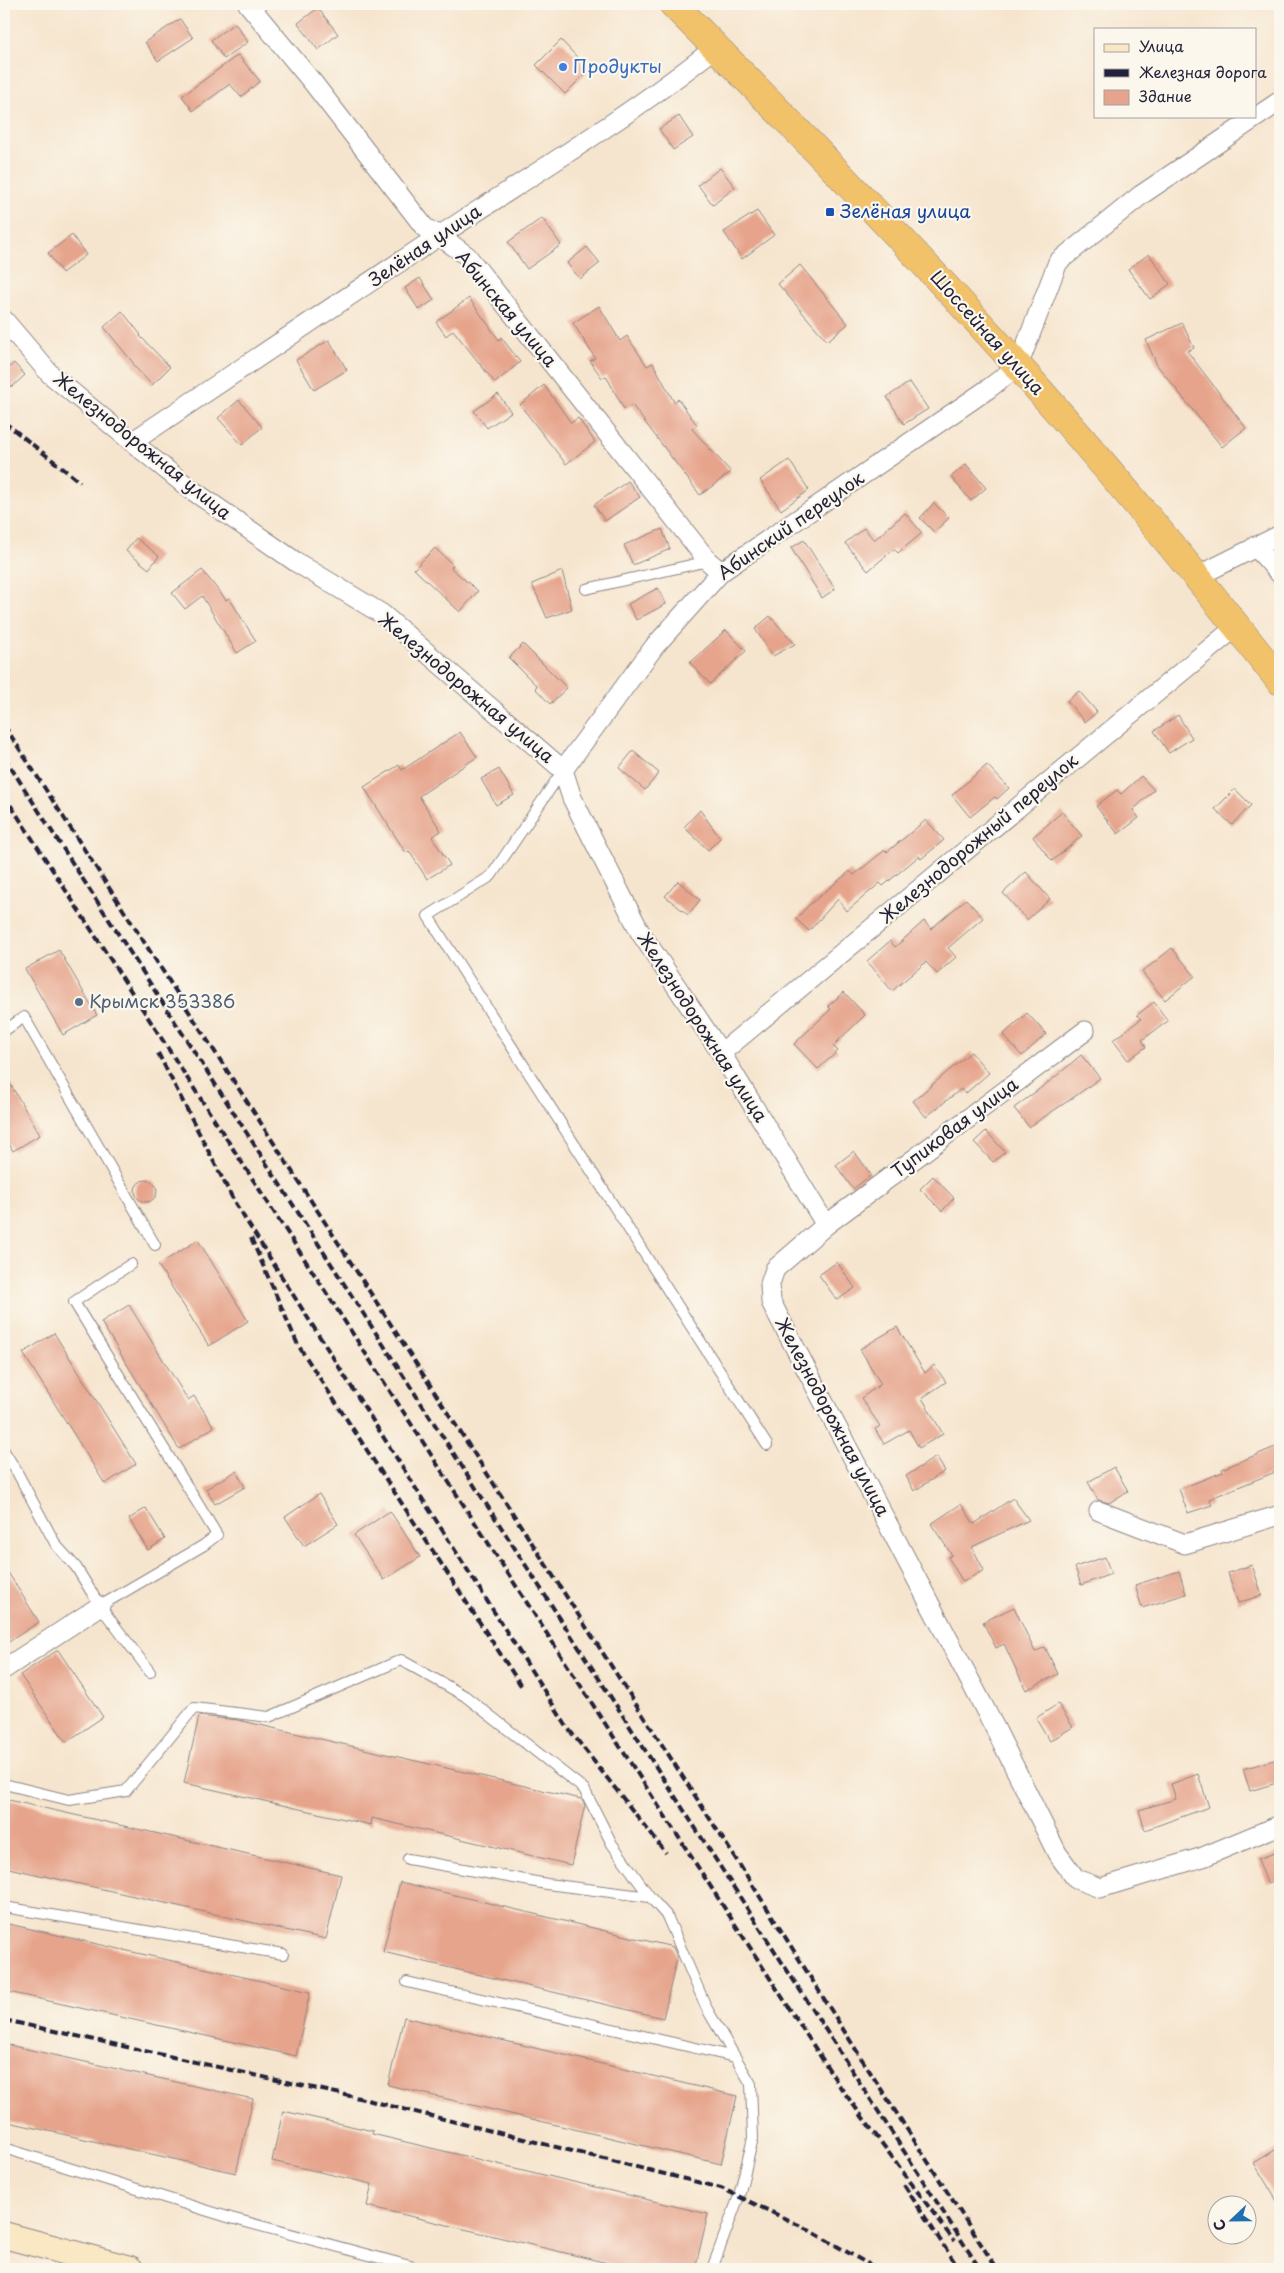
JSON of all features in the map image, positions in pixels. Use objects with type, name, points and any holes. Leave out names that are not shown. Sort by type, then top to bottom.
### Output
[{"type":"highway","name":"Шоссейная улица","points":[[674,4],[1018,366],[1198,576],[1280,680]]},
{"type":"main road","points":[[4,2235],[130,2269]]},
{"type":"street","name":"Абинская улица","points":[[248,4],[314,84],[425,228],[440,236],[467,256],[714,566]]},
{"type":"street","name":"Зелёная улица","points":[[132,442],[440,236],[570,152],[682,75],[716,47]]},
{"type":"street","points":[[1256,117],[1280,101]]},
{"type":"street","points":[[1018,366],[1058,262],[1141,196],[1255,118]]},
{"type":"street","name":"Железнодорожная улица","points":[[4,320],[50,374],[188,488],[296,562],[382,614],[563,770],[572,798],[640,932],[721,1053],[826,1225],[775,1269],[770,1284],[771,1302],[996,1730],[1057,1853],[1076,1879],[1100,1888],[1203,1857],[1280,1825]]},
{"type":"street","name":"Абинский переулок","points":[[563,770],[714,566],[988,389],[1018,366]]},
{"type":"street","points":[[1198,576],[1280,535]]},
{"type":"street","points":[[1255,546],[1280,574]]},
{"type":"street","name":"Железнодорожный переулок","points":[[721,1053],[1237,626]]},
{"type":"street","name":"Тупиковая улица","points":[[826,1225],[1085,1031]]},
{"type":"street","points":[[1099,1511],[1185,1544],[1280,1515]]},
{"type":"street","points":[[4,1668],[100,1606]]},
{"type":"lane","points":[[586,589],[714,566]]},
{"type":"lane","points":[[563,770],[491,876],[428,916],[767,1444]]},
{"type":"lane","points":[[4,1031],[24,1017],[155,1245]]},
{"type":"lane","points":[[100,1606],[204,1545],[217,1535],[74,1302],[131,1264]]},
{"type":"lane","points":[[4,1451],[56,1544],[76,1567],[100,1606],[150,1672]]},
{"type":"lane","points":[[4,1784],[69,1800],[126,1791],[194,1708],[269,1717],[400,1660],[465,1696],[584,1789],[612,1844],[650,1897],[667,1916],[707,2009],[751,2084],[753,2138],[739,2196],[712,2269]]},
{"type":"lane","points":[[408,1859],[547,1884],[650,1897]]},
{"type":"lane","points":[[4,1908],[283,1954]]},
{"type":"lane","points":[[407,1982],[735,2057]]},
{"type":"lane","points":[[4,2148],[231,2218],[421,2269]]},
{"type":"building","points":[[318,8],[338,34],[318,50],[298,23]]},
{"type":"building","points":[[180,19],[193,38],[158,61],[145,42]]},
{"type":"building","points":[[235,23],[248,42],[224,59],[211,40]]},
{"type":"building","name":"Продукты","points":[[561,40],[589,70],[565,94],[536,65]]},
{"type":"building","points":[[238,55],[260,81],[241,97],[230,84],[193,111],[182,96]]},
{"type":"building","points":[[679,116],[693,137],[673,150],[659,129]]},
{"type":"building","points":[[720,168],[735,187],[713,205],[698,185]]},
{"type":"building","points":[[757,211],[774,235],[742,259],[724,232]]},
{"type":"building","points":[[542,218],[561,245],[527,269],[508,242]]},
{"type":"building","points":[[72,235],[86,255],[62,273],[48,253]]},
{"type":"building","points":[[587,247],[600,263],[580,279],[567,263]]},
{"type":"building","points":[[1149,254],[1170,284],[1150,299],[1128,269]]},
{"type":"building","points":[[800,265],[848,324],[827,341],[778,284]]},
{"type":"building","points":[[420,278],[434,300],[419,310],[405,288]]},
{"type":"building","points":[[469,298],[499,340],[501,337],[520,362],[495,383],[453,330],[446,336],[436,322]]},
{"type":"building","points":[[599,306],[620,341],[627,336],[647,366],[653,363],[674,402],[678,399],[697,425],[692,429],[731,472],[700,495],[632,405],[624,409],[606,376],[602,378],[590,361],[595,358],[573,323]]},
{"type":"building","points":[[122,311],[140,336],[170,367],[152,385],[133,365],[104,327]]},
{"type":"building","points":[[1182,323],[1194,348],[1187,351],[1246,428],[1222,447],[1157,365],[1146,340]]},
{"type":"building","points":[[329,340],[347,370],[314,390],[296,360]]},
{"type":"building","points":[[14,363],[25,375],[12,387],[4,378],[4,372]]},
{"type":"building","points":[[910,382],[928,409],[904,424],[887,397]]},
{"type":"building","points":[[544,385],[571,423],[578,418],[595,442],[566,464],[520,405]]},
{"type":"building","points":[[498,394],[511,412],[487,428],[474,411]]},
{"type":"building","points":[[239,400],[262,427],[242,445],[218,418]]},
{"type":"building","points":[[789,460],[809,490],[781,510],[760,480]]},
{"type":"building","points":[[966,464],[986,488],[971,501],[951,477]]},
{"type":"building","points":[[628,481],[640,497],[605,521],[594,505]]},
{"type":"building","points":[[934,503],[949,518],[934,532],[920,518]]},
{"type":"building","points":[[905,513],[922,533],[898,553],[894,549],[868,571],[845,543],[864,528],[874,540]]},
{"type":"building","points":[[662,529],[670,549],[633,565],[624,545]]},
{"type":"building","points":[[136,538],[159,556],[149,569],[126,551]]},
{"type":"building","points":[[804,540],[835,589],[822,598],[791,548]]},
{"type":"building","points":[[435,548],[453,565],[451,568],[478,591],[460,612],[414,569]]},
{"type":"building","points":[[202,570],[226,600],[229,598],[256,641],[237,653],[202,596],[185,609],[172,593]]},
{"type":"building","points":[[562,571],[572,609],[547,618],[532,584]]},
{"type":"building","points":[[658,588],[666,604],[636,620],[628,604]]},
{"type":"building","points":[[770,616],[795,644],[773,656],[755,629]]},
{"type":"building","points":[[726,630],[746,651],[710,684],[690,663]]},
{"type":"building","points":[[523,644],[567,688],[550,704],[535,688],[537,686],[509,658]]},
{"type":"building","points":[[1079,691],[1097,712],[1085,722],[1067,701]]},
{"type":"building","points":[[1178,715],[1192,738],[1169,753],[1154,731]]},
{"type":"building","points":[[460,732],[477,757],[419,796],[441,831],[432,837],[450,865],[427,879],[409,851],[406,853],[364,787],[399,765],[402,770]]},
{"type":"building","points":[[633,751],[659,773],[645,790],[619,768]]},
{"type":"building","points":[[987,765],[1009,788],[997,799],[995,797],[970,817],[952,795]]},
{"type":"building","points":[[499,769],[514,795],[496,805],[481,779]]},
{"type":"building","points":[[1141,776],[1154,790],[1133,810],[1139,818],[1118,834],[1096,806],[1117,790],[1121,794]]},
{"type":"building","points":[[1235,789],[1251,805],[1232,825],[1215,809]]},
{"type":"building","points":[[700,810],[720,838],[708,850],[684,827]]},
{"type":"building","points":[[1062,812],[1082,836],[1052,861],[1033,837]]},
{"type":"building","points":[[926,820],[944,840],[921,859],[919,856],[883,886],[880,883],[847,911],[838,899],[809,931],[796,919],[809,905],[850,871],[854,875],[885,850],[887,852]]},
{"type":"building","points":[[1026,872],[1050,899],[1027,920],[1003,893]]},
{"type":"building","points":[[678,881],[700,900],[688,915],[665,896]]},
{"type":"building","points":[[966,899],[983,918],[948,948],[956,957],[937,974],[926,962],[892,991],[867,961],[890,941],[895,947],[924,921],[931,929]]},
{"type":"building","points":[[1172,948],[1195,976],[1165,1000],[1142,972]]},
{"type":"building","points":[[59,950],[97,1015],[63,1035],[25,969]]},
{"type":"building","points":[[844,992],[865,1015],[833,1046],[838,1051],[818,1069],[794,1044],[831,1009],[828,1006]]},
{"type":"building","points":[[1154,1002],[1168,1021],[1142,1040],[1146,1047],[1128,1060],[1113,1040],[1141,1019],[1137,1015]]},
{"type":"building","points":[[1027,1013],[1046,1034],[1022,1056],[1003,1035]]},
{"type":"building","points":[[971,1052],[989,1073],[965,1094],[961,1089],[926,1117],[913,1101]]},
{"type":"building","points":[[1081,1055],[1100,1078],[1029,1127],[1014,1108]]},
{"type":"building","points":[[4,1073],[40,1135],[13,1151],[4,1135]]},
{"type":"building","points":[[986,1131],[1005,1152],[993,1162],[974,1142]]},
{"type":"building","points":[[854,1151],[871,1175],[853,1189],[836,1165]]},
{"type":"building","points":[[933,1176],[954,1198],[942,1211],[920,1189]]},
{"type":"building","points":[[146,1180],[154,1183],[157,1191],[154,1199],[146,1202],[138,1199],[135,1191],[138,1183]]},
{"type":"building","points":[[198,1240],[248,1321],[209,1346],[158,1265]]},
{"type":"building","points":[[837,1262],[855,1288],[837,1300],[819,1275]]},
{"type":"building","points":[[129,1305],[188,1400],[194,1396],[214,1427],[179,1449],[101,1322]]},
{"type":"building","points":[[897,1327],[925,1373],[934,1365],[946,1382],[922,1398],[943,1434],[919,1448],[909,1430],[884,1444],[875,1429],[880,1426],[861,1398],[881,1384],[860,1349]]},
{"type":"building","points":[[54,1333],[136,1464],[105,1484],[23,1353]]},
{"type":"building","points":[[1280,1445],[1280,1470],[1209,1499],[1212,1505],[1188,1513],[1179,1489],[1223,1472],[1222,1469]]},
{"type":"building","points":[[936,1457],[945,1471],[914,1491],[906,1476]]},
{"type":"building","points":[[1114,1467],[1128,1491],[1109,1503],[1098,1500],[1088,1482]]},
{"type":"building","points":[[236,1471],[245,1487],[215,1504],[206,1489]]},
{"type":"building","points":[[319,1494],[338,1524],[304,1546],[285,1517]]},
{"type":"building","points":[[1013,1498],[1029,1520],[972,1547],[984,1570],[963,1582],[948,1557],[952,1555],[931,1524],[961,1504],[974,1524]]},
{"type":"building","points":[[146,1508],[165,1539],[148,1550],[129,1519]]},
{"type":"building","points":[[390,1511],[420,1557],[384,1580],[354,1535]]},
{"type":"building","points":[[1105,1557],[1111,1574],[1081,1585],[1075,1567]]},
{"type":"building","points":[[1252,1565],[1262,1595],[1238,1603],[1228,1573]]},
{"type":"building","points":[[4,1566],[39,1622],[4,1645]]},
{"type":"building","points":[[1179,1571],[1186,1594],[1142,1608],[1135,1585]]},
{"type":"building","points":[[1014,1607],[1035,1652],[1045,1647],[1058,1674],[1026,1690],[1004,1644],[996,1648],[983,1622]]},
{"type":"building","points":[[58,1650],[103,1717],[66,1742],[20,1675]]},
{"type":"building","points":[[1058,1704],[1073,1727],[1050,1741],[1036,1718]]},
{"type":"building","points":[[199,1716],[238,1720],[581,1799],[585,1805],[571,1865],[372,1818],[371,1825],[184,1783]]},
{"type":"building","points":[[1280,1758],[1280,1782],[1250,1791],[1243,1769]]},
{"type":"building","points":[[1198,1774],[1209,1807],[1145,1830],[1139,1810],[1176,1799],[1171,1784]]},
{"type":"building","points":[[4,1799],[341,1875],[326,1939],[4,1867]]},
{"type":"building","points":[[1280,1851],[1280,1878],[1267,1883],[1258,1859]]},
{"type":"building","points":[[400,1882],[673,1947],[677,1957],[663,2018],[383,1952]]},
{"type":"building","points":[[4,1923],[310,1992],[296,2056],[4,1991]]},
{"type":"building","points":[[404,2017],[737,2096],[721,2164],[388,2085]]},
{"type":"building","points":[[4,2044],[253,2099],[236,2173],[4,2121]]},
{"type":"building","points":[[283,2111],[373,2131],[372,2134],[708,2214],[695,2269],[633,2269],[367,2206],[372,2184],[272,2161]]},
{"type":"building","points":[[1280,2147],[1280,2206],[1254,2163]]},
{"type":"railway","points":[[4,422],[80,482]]},
{"type":"railway","points":[[4,725],[750,1881],[997,2269]]},
{"type":"railway","points":[[4,757],[980,2269]]},
{"type":"railway","points":[[4,795],[841,2088],[954,2241]]},
{"type":"railway","points":[[158,1053],[235,1203],[567,1727],[666,1853]]},
{"type":"railway","points":[[251,1238],[298,1345],[522,1687]]},
{"type":"railway","points":[[4,2020],[359,2098],[721,2188],[807,2229],[877,2269]]},
{"type":"railway","points":[[904,2185],[959,2269]]},
{"type":"place","name":"Продукты","points":[[563,67]]},
{"type":"place","name":"Зелёная улица","points":[[830,212]]},
{"type":"place","name":"Крымск 353386","points":[[79,1002]]}]
